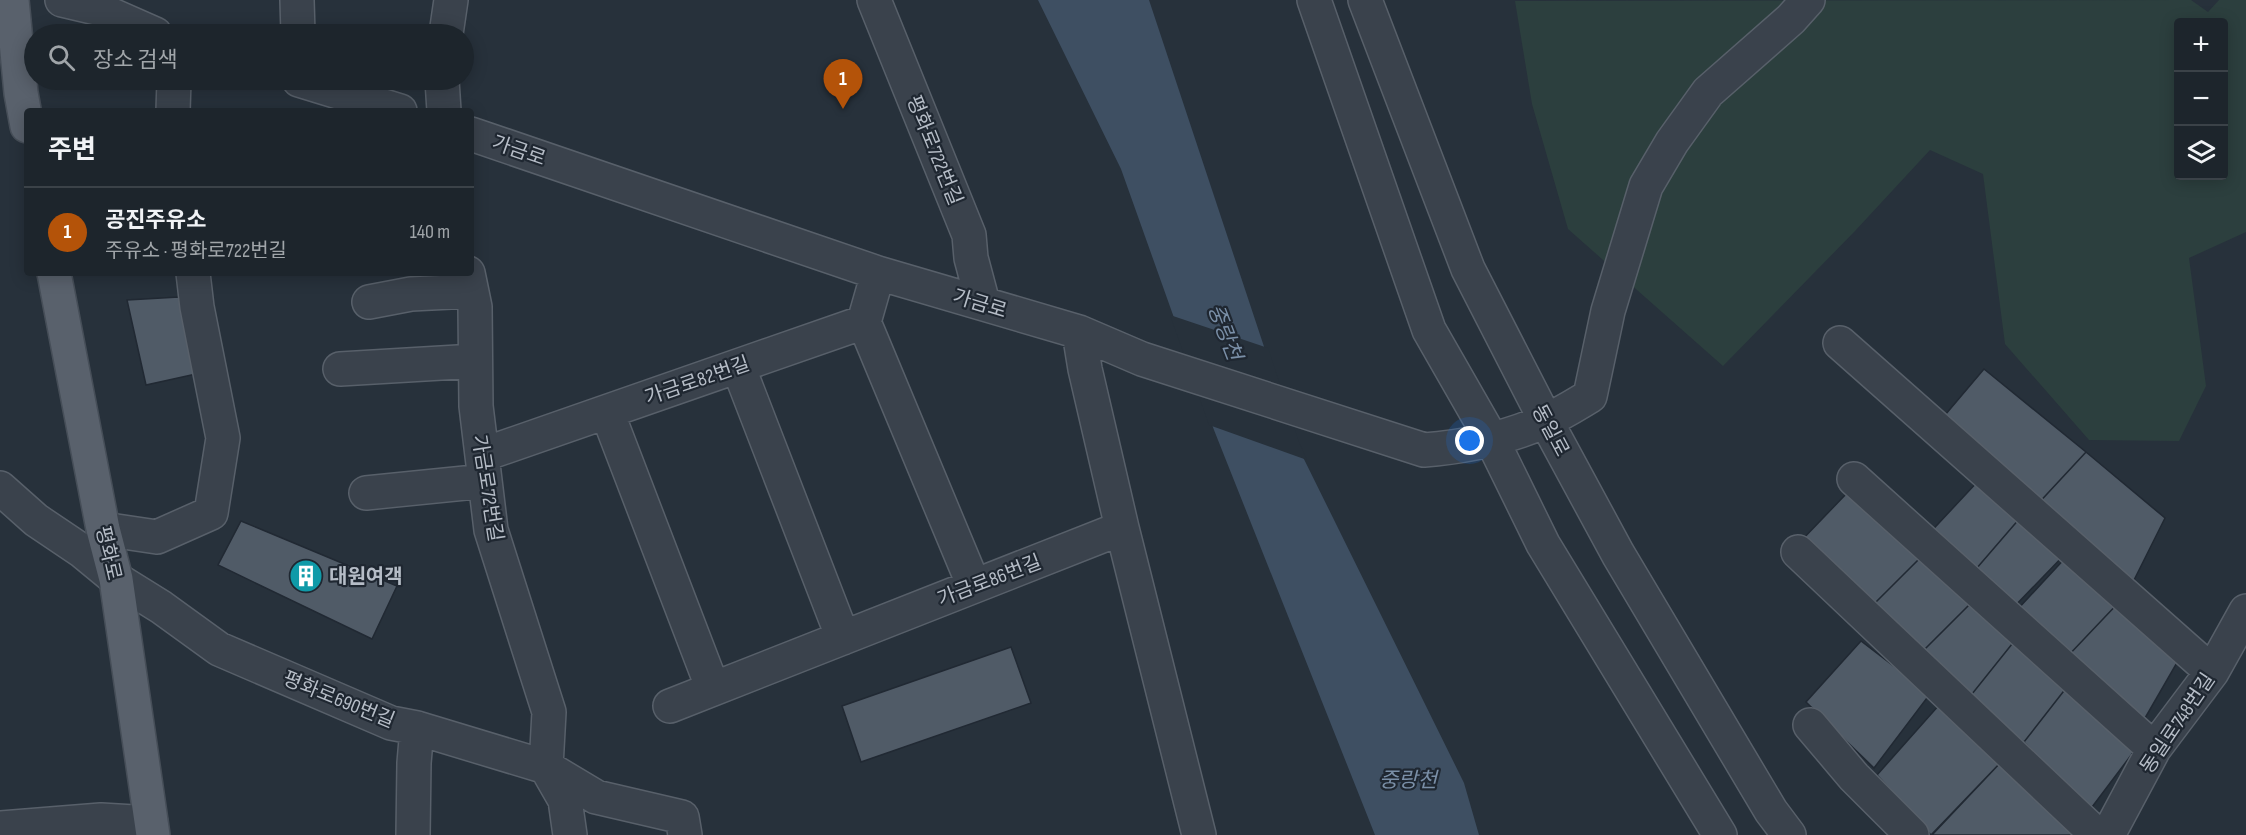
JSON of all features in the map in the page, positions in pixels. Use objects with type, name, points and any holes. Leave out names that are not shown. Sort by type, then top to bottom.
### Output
[{"type":"main road","points":[[12,0],[24,110]]},
{"type":"main road","name":"평화로","points":[[55,276],[103,529],[116,579],[152,829]]},
{"type":"street","points":[[62,0],[96,8],[132,24]]},
{"type":"street","points":[[297,0],[298,24]]},
{"type":"street","points":[[447,24],[451,0]]},
{"type":"street","name":"평화로722번길","points":[[874,0],[969,235],[971,258],[983,303]]},
{"type":"street","points":[[1314,0],[1429,330],[1492,440],[1543,544],[1720,835]]},
{"type":"street","name":"동일로","points":[[1365,0],[1468,270],[1618,554],[1771,811],[1789,835]]},
{"type":"street","name":"가금로","points":[[474,135],[878,273],[1079,332],[1142,358],[1424,450],[1492,440],[1546,421],[1590,396],[1608,311],[1646,186],[1672,142],[1708,92],[1791,19],[1808,0]]},
{"type":"street","points":[[173,108],[174,90]]},
{"type":"street","points":[[333,90],[390,108]]},
{"type":"street","points":[[443,90],[444,108]]},
{"type":"street","points":[[878,273],[864,322],[974,586]]},
{"type":"street","points":[[103,529],[157,537],[211,513],[223,438],[197,308],[193,276]]},
{"type":"street","points":[[369,302],[470,282]]},
{"type":"street","name":"가금로72번길","points":[[470,282],[474,307],[476,406],[491,530],[549,712],[546,767]]},
{"type":"street","name":"가금로82번길","points":[[366,493],[483,468],[607,412],[864,322]]},
{"type":"street","points":[[1079,332],[1085,369],[1122,528],[1199,835]]},
{"type":"street","points":[[1840,343],[2212,672]]},
{"type":"street","points":[[340,369],[475,361]]},
{"type":"street","points":[[738,366],[843,638]]},
{"type":"street","points":[[607,412],[713,689]]},
{"type":"street","points":[[1854,479],[2154,749]]},
{"type":"street","name":"평화로690번길","points":[[0,488],[36,520],[82,551],[116,579],[219,649],[391,723],[417,728],[546,767],[596,797],[682,817],[685,835]]},
{"type":"street","name":"가금로86번길","points":[[670,706],[1122,528]]},
{"type":"street","points":[[1798,552],[2097,835]]},
{"type":"street","name":"동일로748번길","points":[[2108,835],[2154,749],[2212,672],[2246,611]]},
{"type":"street","points":[[1810,725],[1854,777],[1912,835]]},
{"type":"street","points":[[413,835],[417,728]]},
{"type":"street","points":[[546,767],[565,800],[570,835]]},
{"type":"street","points":[[0,828],[101,819],[152,829]]},
{"type":"green space","points":[[2191,0],[2208,12],[2219,0],[2246,0],[2246,232],[2189,258],[2206,386],[2179,441],[2089,440],[2005,344],[1983,174],[1930,150],[1855,231],[1723,366],[1568,229],[1532,104],[1515,1]]},
{"type":"water","name":"중랑천","points":[[1038,0],[1149,0],[1296,443],[1464,783],[1479,835],[1375,835],[1214,430],[1121,169]]},
{"type":"pier","points":[[1170,315],[1268,348],[1307,460],[1209,425]]},
{"type":"building","points":[[179,297],[196,374],[146,385],[127,300]]},
{"type":"building","points":[[1984,369],[2086,452],[2035,507],[1940,421]]},
{"type":"building","points":[[2086,452],[2165,518],[2132,584],[2035,507]]},
{"type":"building","points":[[1980,479],[2020,518],[1970,576],[1925,538]]},
{"type":"building","points":[[1848,492],[1925,553],[1865,613],[1799,543]]},
{"type":"building","points":[[2020,518],[2068,551],[2010,611],[1970,576]]},
{"type":"building","name":"대원여객","points":[[241,521],[397,586],[372,639],[218,565]]},
{"type":"building","points":[[1925,553],[1973,601],[1915,659],[1865,613]]},
{"type":"building","points":[[2069,554],[2121,600],[2066,658],[2016,611]]},
{"type":"building","points":[[2121,600],[2182,654],[2141,725],[2066,658]]},
{"type":"building","points":[[1973,601],[2016,639],[1968,699],[1915,659]]},
{"type":"building","points":[[2016,639],[2070,683],[2024,742],[1968,699]]},
{"type":"building","points":[[1861,641],[1930,694],[1874,768],[1806,702]]},
{"type":"building","points":[[1011,647],[1031,703],[861,762],[842,706]]},
{"type":"building","points":[[2070,683],[2141,742],[2089,811],[2024,742]]},
{"type":"building","points":[[1940,704],[2002,761],[1931,835],[1877,775]]},
{"type":"building","points":[[2002,761],[2085,835],[1932,835]]},
{"type":"place","name":"공진주유소","points":[[843,109]]},
{"type":"place","name":"대원여객","points":[[306,576]]}]
